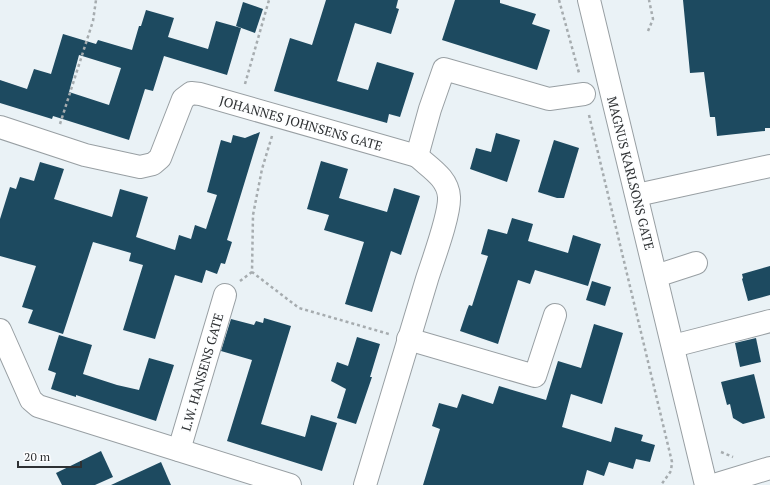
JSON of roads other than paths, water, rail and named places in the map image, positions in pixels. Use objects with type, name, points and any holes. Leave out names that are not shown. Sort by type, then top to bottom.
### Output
[{"type":"street","name":"MAGNUS KARLSONS GATE","points":[[589,0],[706,485]]},
{"type":"street","points":[[365,485],[436,250],[450,198],[447,185],[440,175],[417,156],[430,109],[444,69],[549,99],[584,94]]},
{"type":"street","name":"JOHANNES JOHNSENS GATE","points":[[0,127],[92,157],[140,167],[148,166],[160,158],[183,99],[191,93],[239,104],[417,156]]},
{"type":"street","points":[[636,195],[770,166]]},
{"type":"street","points":[[656,276],[696,264]]},
{"type":"street","name":"L.W. HANSENS GATE","points":[[179,450],[225,295]]},
{"type":"street","points":[[408,339],[535,376],[555,315]]},
{"type":"street","points":[[673,346],[770,321]]},
{"type":"street","points":[[0,330],[31,400],[38,406],[290,485]]},
{"type":"street","points":[[714,485],[770,468]]}]
